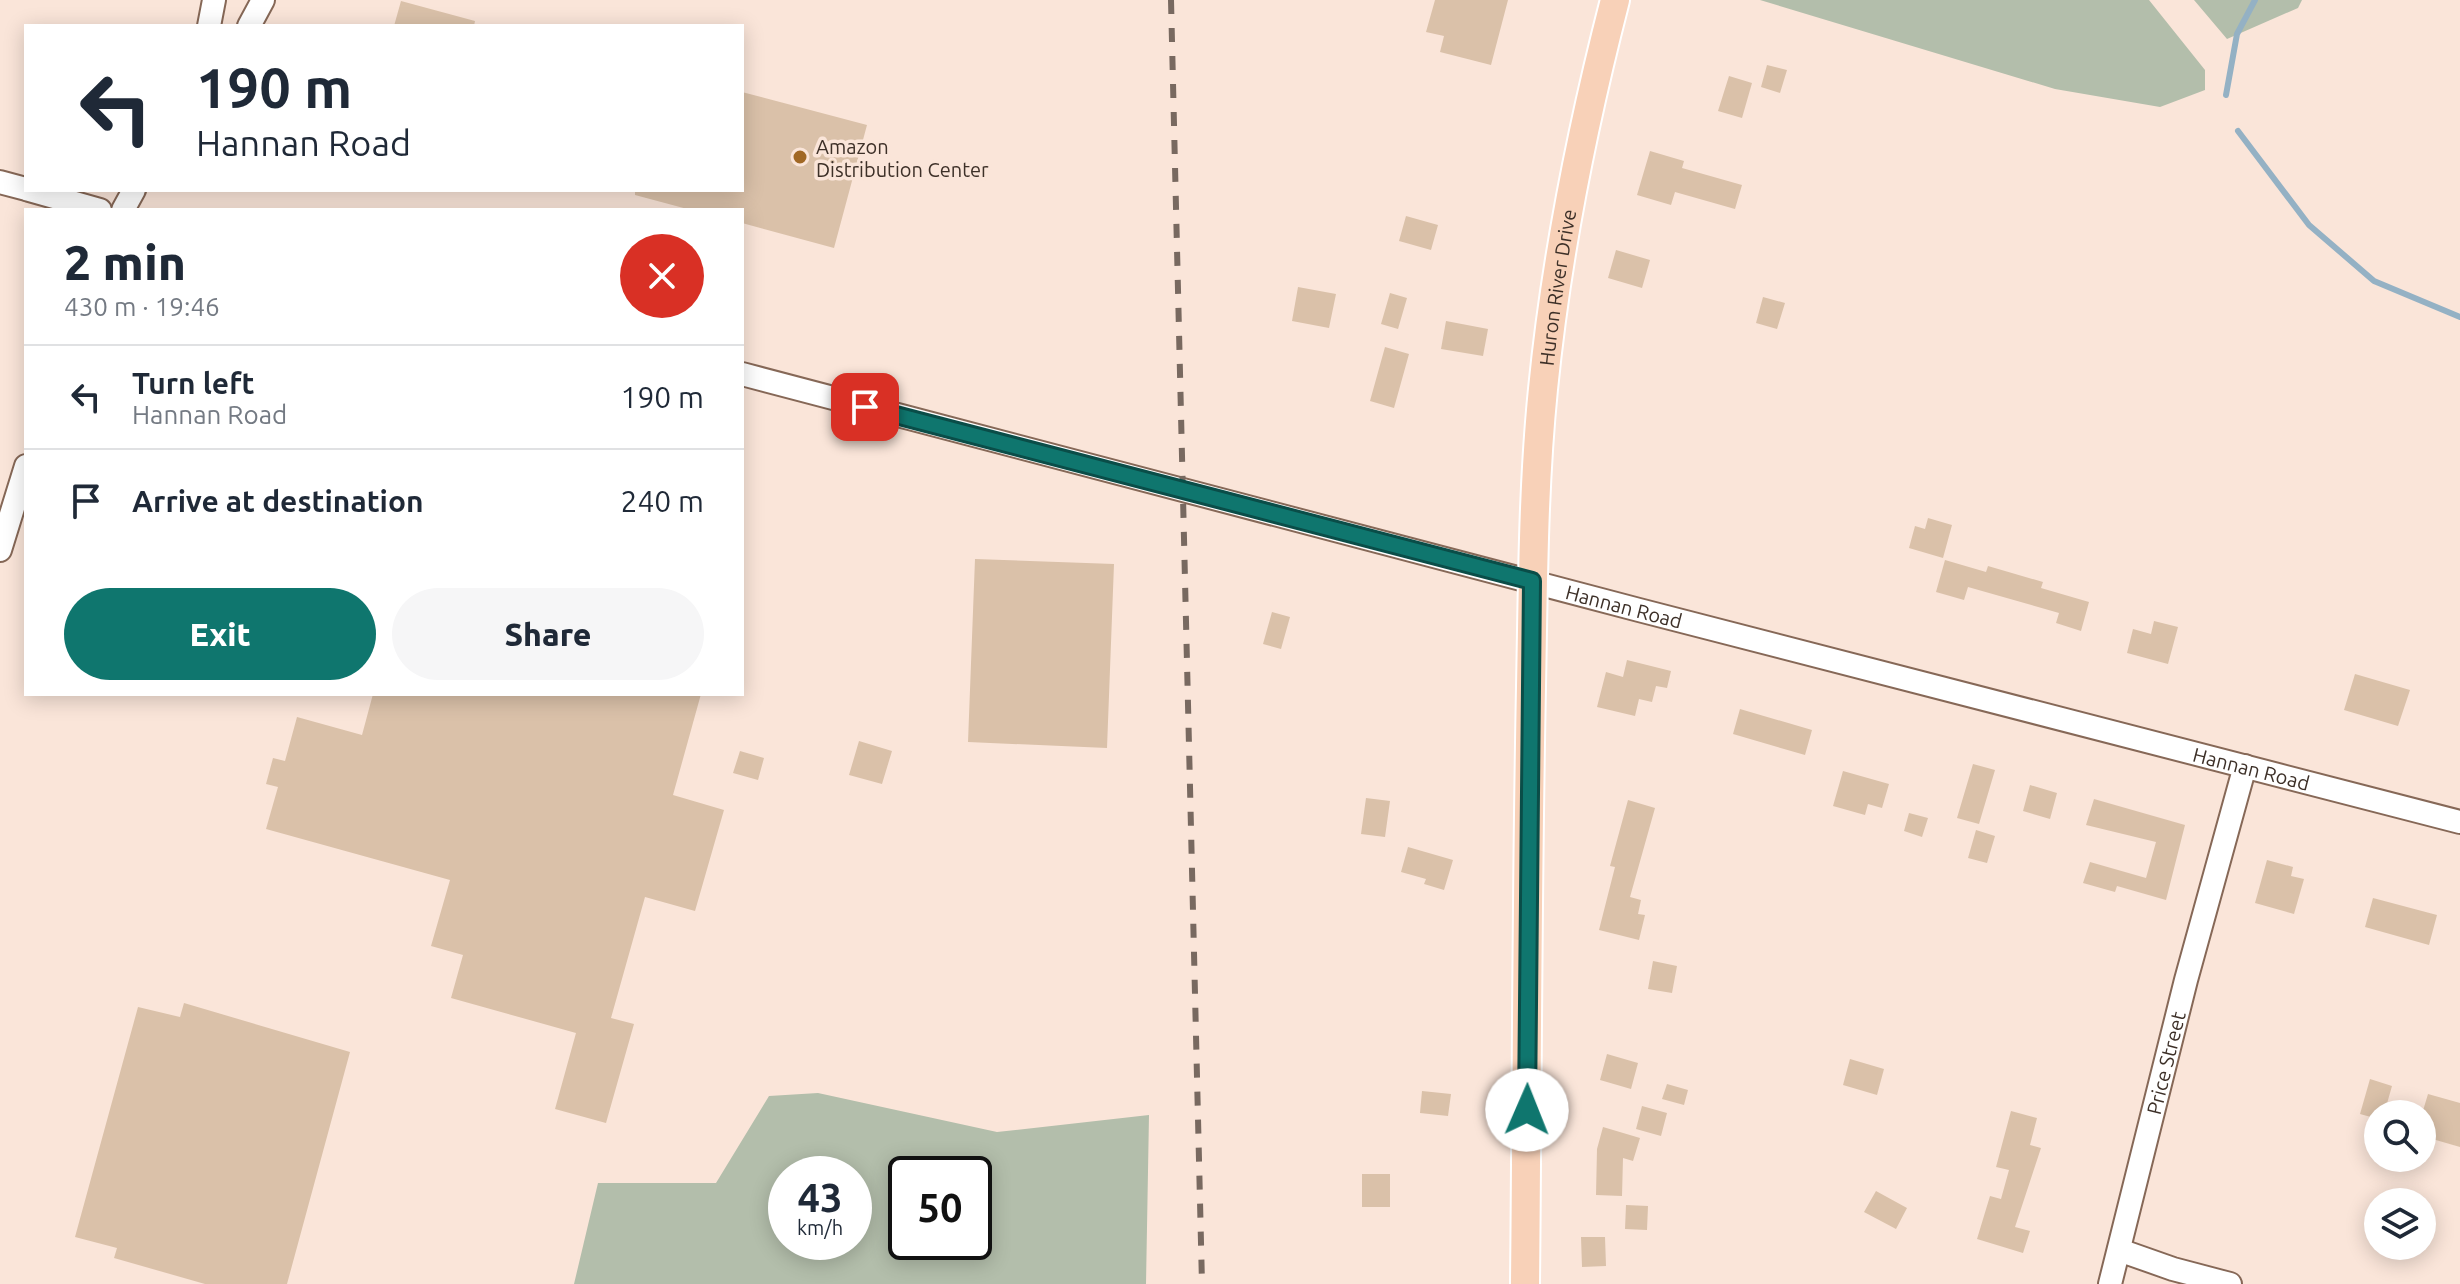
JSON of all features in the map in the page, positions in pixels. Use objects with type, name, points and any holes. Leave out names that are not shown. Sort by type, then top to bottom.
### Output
[{"type":"main road","name":"Huron River Drive","points":[[1525,1284],[1528,831],[1532,581],[1538,442],[1550,329],[1581,145],[1615,0]]},
{"type":"street","points":[[209,24],[214,0]]},
{"type":"street","points":[[250,24],[263,0]]},
{"type":"street","points":[[0,182],[24,189]]},
{"type":"street","points":[[35,192],[93,208]]},
{"type":"street","name":"Hannan Road","points":[[744,375],[2460,822]]},
{"type":"street","points":[[0,550],[24,472]]},
{"type":"street","name":"Price Street","points":[[2110,1284],[2186,980],[2245,766]]},
{"type":"street","points":[[2119,1250],[2230,1284]]},
{"type":"green space","points":[[1760,0],[2149,0],[2205,70],[2205,90],[2160,107],[2055,89]]},
{"type":"green space","points":[[2194,0],[2302,0],[2298,8],[2227,39]]},
{"type":"green space","points":[[818,1093],[997,1132],[1149,1115],[1146,1284],[574,1284],[598,1183],[716,1183],[769,1096]]},
{"type":"building","points":[[1435,0],[1508,0],[1491,65],[1440,52],[1444,36],[1426,32]]},
{"type":"building","points":[[401,1],[475,21],[474,24],[395,24]]},
{"type":"building","points":[[1767,65],[1787,70],[1780,93],[1761,87]]},
{"type":"building","points":[[1729,76],[1752,83],[1742,118],[1718,111]]},
{"type":"building","name":"Amazon Distribution Center","points":[[744,93],[867,125],[834,248],[744,224],[744,208],[684,208],[635,195],[635,192],[744,192]]},
{"type":"building","points":[[1650,151],[1684,161],[1682,168],[1742,185],[1735,209],[1675,192],[1671,205],[1637,195]]},
{"type":"building","points":[[1406,216],[1438,225],[1431,250],[1399,241]]},
{"type":"building","points":[[1616,250],[1650,260],[1642,288],[1608,278]]},
{"type":"building","points":[[1298,287],[1336,294],[1329,328],[1292,321]]},
{"type":"building","points":[[1390,293],[1407,298],[1398,329],[1381,324]]},
{"type":"building","points":[[1763,297],[1785,303],[1777,329],[1756,323]]},
{"type":"building","points":[[1446,321],[1488,329],[1483,356],[1441,349]]},
{"type":"building","points":[[1385,347],[1409,354],[1394,408],[1370,401]]},
{"type":"building","points":[[1928,518],[1952,525],[1943,558],[1909,548],[1915,526],[1925,529]]},
{"type":"building","points":[[975,559],[1114,564],[1107,748],[968,742]]},
{"type":"building","points":[[1945,560],[1986,572],[1988,566],[2043,582],[2041,588],[2089,602],[2081,631],[2056,623],[2059,613],[1968,587],[1964,600],[1936,592]]},
{"type":"building","points":[[1272,612],[1290,617],[1281,649],[1263,644]]},
{"type":"building","points":[[2154,621],[2178,627],[2168,664],[2127,653],[2133,629],[2151,634]]},
{"type":"building","points":[[1627,660],[1671,671],[1667,688],[1656,686],[1652,702],[1639,699],[1635,716],[1597,707],[1606,672],[1623,677]]},
{"type":"building","points":[[2355,674],[2410,690],[2398,726],[2344,710]]},
{"type":"building","points":[[372,696],[700,696],[673,795],[724,810],[695,911],[645,897],[611,1018],[634,1024],[606,1123],[555,1109],[576,1033],[451,998],[463,955],[431,946],[450,880],[266,829],[278,787],[266,784],[273,758],[285,761],[297,717],[362,735]]},
{"type":"building","points":[[1740,709],[1812,730],[1805,755],[1733,734]]},
{"type":"building","points":[[859,741],[892,751],[882,784],[849,775]]},
{"type":"building","points":[[740,751],[764,758],[758,780],[733,773]]},
{"type":"building","points":[[1973,764],[1995,770],[1979,824],[1957,818]]},
{"type":"building","points":[[1843,771],[1889,784],[1882,808],[1868,804],[1865,815],[1833,806]]},
{"type":"building","points":[[2030,785],[2057,793],[2050,819],[2023,811]]},
{"type":"building","points":[[1366,798],[1390,801],[1385,837],[1361,834]]},
{"type":"building","points":[[2094,799],[2185,825],[2166,900],[2117,886],[2115,892],[2083,883],[2090,862],[2146,878],[2156,842],[2086,825]]},
{"type":"building","points":[[1628,800],[1655,808],[1630,897],[1641,900],[1638,914],[1645,915],[1639,940],[1599,930],[1615,867],[1610,866]]},
{"type":"building","points":[[1909,813],[1928,818],[1922,837],[1904,831]]},
{"type":"building","points":[[1976,830],[1995,836],[1987,863],[1968,858]]},
{"type":"building","points":[[1408,847],[1453,860],[1444,890],[1424,884],[1426,879],[1401,872]]},
{"type":"building","points":[[2267,860],[2293,867],[2291,876],[2304,879],[2294,914],[2255,903]]},
{"type":"building","points":[[2373,898],[2437,915],[2429,945],[2365,927]]},
{"type":"building","points":[[1653,961],[1677,966],[1672,993],[1648,989]]},
{"type":"building","points":[[184,1003],[350,1052],[287,1284],[205,1284],[114,1258],[117,1248],[75,1237],[138,1007],[180,1017]]},
{"type":"building","points":[[1607,1054],[1638,1063],[1631,1089],[1600,1080]]},
{"type":"building","points":[[1850,1059],[1884,1069],[1877,1095],[1843,1085]]},
{"type":"building","points":[[2370,1079],[2392,1086],[2388,1100],[2364,1100]]},
{"type":"building","points":[[1667,1084],[1688,1090],[1684,1105],[1662,1099]]},
{"type":"building","points":[[1422,1091],[1451,1094],[1448,1116],[1420,1113]]},
{"type":"building","points":[[2428,1094],[2460,1103],[2460,1147],[2436,1140],[2436,1100],[2426,1100]]},
{"type":"building","points":[[1642,1106],[1667,1113],[1661,1136],[1636,1129]]},
{"type":"building","points":[[2011,1111],[2037,1118],[2030,1145],[2041,1148],[2015,1227],[2030,1231],[2023,1253],[1977,1239],[1990,1196],[2001,1199],[2009,1170],[1996,1167]]},
{"type":"building","points":[[1603,1127],[1640,1138],[1633,1161],[1623,1158],[1622,1196],[1596,1195],[1597,1149]]},
{"type":"building","points":[[1362,1174],[1390,1174],[1390,1207],[1362,1207]]},
{"type":"building","points":[[1876,1191],[1907,1208],[1896,1229],[1864,1212]]},
{"type":"building","points":[[1626,1205],[1648,1206],[1647,1230],[1625,1229]]},
{"type":"building","points":[[1581,1237],[1605,1237],[1606,1266],[1582,1267]]},
{"type":"waterway","points":[[2226,95],[2237,34],[2255,0]]},
{"type":"waterway","points":[[2238,131],[2309,225],[2374,281],[2460,317]]},
{"type":"railway","points":[[1171,0],[1202,1284]]},
{"type":"place","name":"Amazon Distribution Center","points":[[800,157]]},
{"type":"route","points":[[865,407],[1532,581],[1527,1110]]}]
